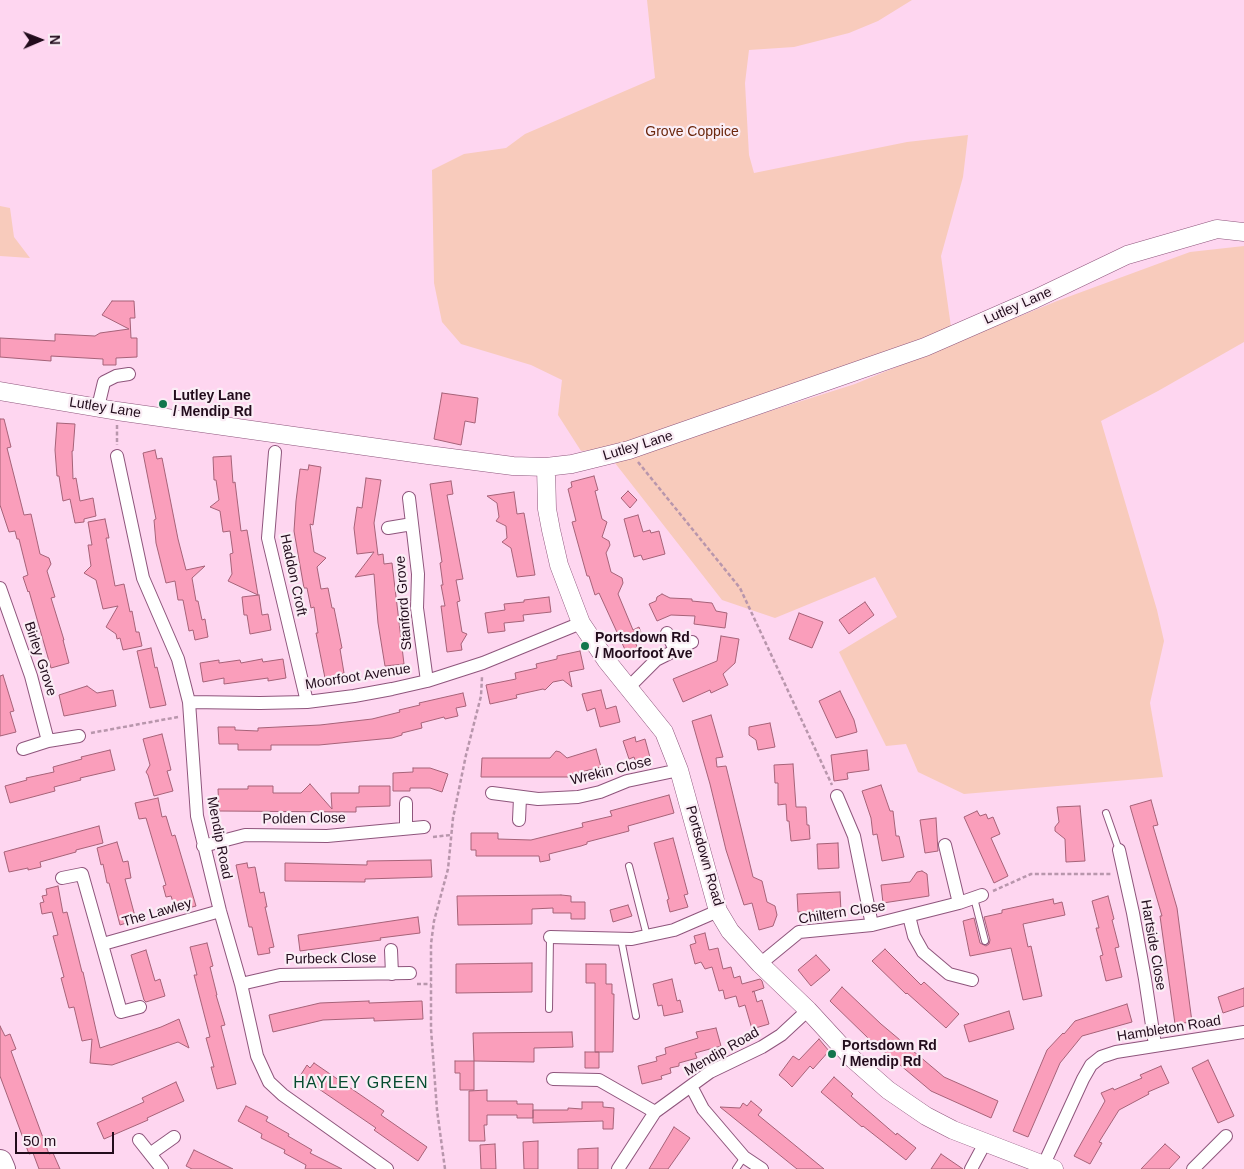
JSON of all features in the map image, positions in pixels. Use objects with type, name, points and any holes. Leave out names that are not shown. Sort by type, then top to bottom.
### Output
[{"type":"highway","points":[[0,1162],[3,1169]]},
{"type":"street","name":"Lutley Lane","points":[[0,390],[117,411],[513,466],[546,467],[572,464],[629,450],[925,347],[1035,299],[1127,255],[1217,229],[1244,232]]},
{"type":"street","points":[[98,407],[104,382],[116,376],[129,374]]},
{"type":"street","name":"Haddon Croft","points":[[275,452],[268,538],[307,702]]},
{"type":"street","name":"Mendip Road","points":[[117,456],[143,578],[178,659],[189,709],[197,816],[220,911],[241,984],[257,1056],[269,1082],[283,1095],[387,1169]]},
{"type":"street","name":"Portsdown Road","points":[[546,467],[547,509],[550,530],[559,565],[582,624],[606,660],[664,732],[680,770],[718,911],[730,931],[854,1060],[888,1090],[926,1116],[953,1130],[1049,1166]]},
{"type":"street","name":"Stanford Grove","points":[[409,498],[418,574],[417,608],[427,681]]},
{"type":"street","points":[[388,528],[412,524]]},
{"type":"street","name":"Birley Grove","points":[[0,588],[31,676],[48,741]]},
{"type":"street","name":"Moorfoot Avenue","points":[[189,709],[307,702],[392,689],[427,681],[482,663],[582,624]]},
{"type":"street","points":[[667,633],[675,650]]},
{"type":"street","points":[[629,687],[656,660],[692,642]]},
{"type":"street","points":[[23,749],[48,741],[79,736]]},
{"type":"street","name":"Wrekin Close","points":[[492,793],[538,799],[578,797],[600,792],[627,781],[680,770]]},
{"type":"street","points":[[836,796],[854,836],[872,925]]},
{"type":"street","points":[[519,820],[520,798]]},
{"type":"street","points":[[406,803],[406,828]]},
{"type":"street","name":"Polden Close","points":[[203,846],[245,835],[327,836],[424,827]]},
{"type":"street","points":[[945,845],[960,903]]},
{"type":"street","name":"Hartside Close","points":[[1119,850],[1145,979],[1155,1045]]},
{"type":"street","points":[[62,878],[82,874],[120,1012],[140,1007]]},
{"type":"street","name":"Chiltern Close","points":[[760,964],[798,932],[872,925],[960,903],[978,896]]},
{"type":"street","name":"The Lawley","points":[[102,944],[220,911]]},
{"type":"street","points":[[550,937],[621,939],[647,936],[674,930],[718,911]]},
{"type":"street","points":[[908,916],[914,936],[923,952],[949,974],[972,980]]},
{"type":"street","name":"Purbeck Close","points":[[391,950],[392,974]]},
{"type":"street","name":"Purbeck Close","points":[[241,984],[280,974],[410,973]]},
{"type":"street","name":"Mendip Road","points":[[618,1169],[655,1112],[710,1072],[762,1047],[781,1035],[808,1010]]},
{"type":"street","name":"Hambleton Road","points":[[1049,1166],[1080,1085],[1091,1065],[1101,1057],[1116,1052],[1155,1045],[1244,1032]]},
{"type":"street","points":[[553,1080],[599,1080],[655,1112]]},
{"type":"street","points":[[691,1086],[703,1109],[744,1156],[762,1169]]},
{"type":"street","points":[[1193,1169],[1226,1136]]},
{"type":"street","points":[[150,1154],[174,1137]]},
{"type":"street","points":[[139,1140],[162,1169]]},
{"type":"street","points":[[972,1169],[986,1143]]},
{"type":"lane","points":[[1106,813],[1119,850]]},
{"type":"lane","points":[[628,866],[647,936]]},
{"type":"lane","points":[[978,896],[985,941]]},
{"type":"lane","points":[[549,1009],[550,937]]},
{"type":"lane","points":[[621,939],[636,1016]]},
{"type":"lane","points":[[736,1169],[744,1156]]},
{"type":"path","points":[[117,411],[117,456]]},
{"type":"path","points":[[629,450],[740,588],[836,796]]},
{"type":"path","points":[[445,1169],[431,1029],[431,944],[434,920],[448,869],[453,818],[481,696],[482,663]]},
{"type":"path","points":[[79,736],[189,709]]},
{"type":"path","points":[[978,896],[1031,874],[1124,874]]},
{"type":"green space","name":"Grove Coppice","points":[[647,0],[912,0],[878,21],[849,33],[794,47],[749,50],[745,83],[749,155],[754,173],[907,142],[968,135],[963,177],[941,256],[951,327],[801,387],[631,446],[581,451],[558,415],[562,380],[531,365],[461,344],[442,322],[434,283],[432,170],[464,154],[506,148],[525,134],[655,78]]},
{"type":"green space","points":[[0,206],[10,208],[14,237],[30,258],[0,256]]},
{"type":"green space","points":[[1244,246],[1244,342],[1101,421],[1157,610],[1164,641],[1150,703],[1163,777],[964,794],[918,772],[906,744],[886,746],[839,652],[897,617],[875,577],[775,618],[722,600],[615,463],[855,384],[1057,301],[1190,252]]},
{"type":"building","points":[[112,301],[134,301],[135,318],[130,318],[131,338],[137,338],[137,357],[116,358],[116,365],[103,365],[103,359],[51,356],[51,361],[0,357],[0,338],[55,341],[55,334],[95,336],[100,333],[129,329],[102,315]]},
{"type":"building","points":[[442,393],[478,398],[475,423],[465,421],[461,445],[434,439]]},
{"type":"building","points":[[0,419],[4,419],[11,447],[7,448],[24,515],[31,514],[40,554],[49,558],[51,564],[47,571],[55,597],[51,598],[69,663],[51,668],[29,591],[23,577],[28,575],[19,539],[17,539],[15,531],[9,532],[0,505]]},
{"type":"building","points":[[57,423],[75,424],[72,451],[73,479],[76,478],[80,501],[93,498],[96,516],[84,519],[84,522],[75,523],[70,499],[63,501],[59,476],[57,476],[55,450]]},
{"type":"building","points":[[155,450],[157,459],[162,458],[186,570],[205,566],[192,578],[196,601],[198,601],[202,620],[205,619],[208,637],[195,640],[193,630],[189,631],[183,600],[178,600],[175,581],[166,583],[156,543],[154,520],[156,519],[143,453]]},
{"type":"building","points":[[231,456],[233,483],[235,482],[241,531],[247,530],[258,595],[228,581],[232,574],[230,554],[233,553],[230,531],[223,532],[220,511],[210,507],[219,500],[216,480],[214,480],[213,457]]},
{"type":"building","points":[[309,465],[321,467],[313,525],[310,524],[314,552],[326,558],[317,567],[321,589],[328,588],[332,608],[334,608],[342,648],[340,649],[344,673],[337,675],[338,681],[326,683],[316,633],[318,633],[314,607],[311,608],[307,588],[304,588],[294,531],[300,469],[308,470]]},
{"type":"building","points":[[594,476],[598,490],[595,491],[602,519],[607,522],[602,537],[609,541],[610,545],[606,553],[611,572],[622,578],[623,583],[618,594],[633,630],[639,627],[644,641],[636,644],[638,649],[627,654],[599,593],[595,595],[589,576],[587,576],[572,522],[576,521],[568,489],[572,487],[571,482]]},
{"type":"building","points":[[366,478],[381,480],[374,523],[378,555],[383,554],[384,564],[392,563],[404,664],[385,666],[378,623],[374,574],[355,577],[374,552],[357,554],[354,528],[357,507],[362,508]]},
{"type":"building","points":[[451,481],[453,494],[447,495],[463,579],[456,580],[460,601],[457,602],[462,632],[467,634],[461,644],[462,650],[447,652],[441,606],[445,606],[441,585],[443,585],[440,563],[442,562],[430,484]]},
{"type":"building","points":[[628,491],[637,500],[630,508],[621,498]]},
{"type":"building","points":[[514,492],[517,514],[524,513],[535,575],[517,577],[511,548],[502,542],[507,538],[506,526],[496,521],[499,517],[497,503],[487,496]]},
{"type":"building","points":[[638,515],[643,532],[650,530],[651,533],[659,531],[665,554],[643,560],[641,555],[634,557],[624,519]]},
{"type":"building","points":[[105,519],[109,538],[106,538],[115,586],[124,584],[130,612],[132,611],[136,632],[139,632],[142,646],[123,650],[120,638],[117,639],[116,634],[106,627],[118,606],[103,609],[96,580],[84,573],[91,566],[88,545],[92,545],[88,522]]},
{"type":"building","points":[[662,594],[670,598],[692,599],[692,601],[712,603],[716,611],[727,613],[725,628],[694,624],[695,616],[671,615],[657,621],[649,604],[656,601],[657,597]]},
{"type":"building","points":[[259,595],[262,615],[268,614],[271,630],[250,634],[247,615],[244,615],[242,597]]},
{"type":"building","points":[[549,597],[551,612],[523,615],[524,621],[504,623],[505,631],[488,633],[485,613],[505,610],[504,604]]},
{"type":"building","points":[[865,602],[874,615],[849,634],[839,620]]},
{"type":"building","points":[[799,613],[823,622],[812,648],[789,639]]},
{"type":"building","points":[[721,636],[739,639],[735,663],[723,674],[728,685],[711,693],[710,690],[683,702],[673,679],[717,661]]},
{"type":"building","points":[[151,648],[166,705],[150,708],[137,651]]},
{"type":"building","points":[[580,651],[584,669],[569,672],[572,687],[563,680],[553,682],[545,690],[516,695],[517,698],[490,704],[486,685],[516,679],[515,673],[537,668],[536,664],[557,659],[557,656]]},
{"type":"building","points":[[262,659],[263,662],[283,659],[286,678],[268,681],[268,678],[224,684],[224,678],[203,682],[200,663],[219,660],[219,663],[240,660],[241,663]]},
{"type":"building","points":[[3,675],[14,711],[10,712],[16,732],[0,736],[0,676]]},
{"type":"building","points":[[87,686],[97,693],[113,690],[116,706],[64,716],[59,695]]},
{"type":"building","points":[[601,690],[606,709],[616,706],[620,722],[600,727],[595,708],[587,711],[582,694]]},
{"type":"building","points":[[840,691],[854,720],[857,732],[836,738],[819,701]]},
{"type":"building","points":[[463,693],[466,706],[456,708],[458,716],[445,719],[444,717],[421,723],[422,728],[402,733],[402,735],[392,738],[319,745],[271,745],[271,750],[238,750],[238,744],[219,744],[218,727],[235,727],[235,730],[258,731],[258,728],[320,725],[372,719],[400,712],[399,710],[420,705],[419,703]]},
{"type":"building","points":[[711,715],[723,757],[716,758],[717,767],[726,766],[753,877],[762,881],[767,902],[775,906],[777,915],[773,926],[759,930],[752,903],[744,905],[726,850],[692,721]]},
{"type":"building","points":[[770,723],[775,747],[758,750],[756,740],[749,735],[749,727]]},
{"type":"building","points":[[162,734],[171,770],[167,771],[173,791],[154,796],[146,772],[150,765],[143,739]]},
{"type":"building","points":[[635,737],[636,742],[645,739],[651,761],[637,766],[634,757],[629,759],[623,741]]},
{"type":"building","points":[[596,749],[601,767],[569,775],[569,777],[481,777],[482,758],[550,758],[556,751],[567,758]]},
{"type":"building","points":[[110,750],[115,770],[80,778],[81,780],[54,787],[55,791],[10,803],[5,786],[27,780],[26,778],[54,772],[53,767],[82,759],[81,757]]},
{"type":"building","points":[[867,750],[869,770],[847,773],[848,779],[834,781],[831,755]]},
{"type":"building","points":[[793,764],[796,807],[806,807],[810,839],[791,841],[786,804],[778,805],[778,783],[775,783],[774,765]]},
{"type":"building","points":[[413,768],[430,768],[448,774],[442,792],[430,788],[410,788],[410,791],[393,791],[393,773],[413,772]]},
{"type":"building","points":[[310,784],[332,809],[331,793],[359,793],[359,786],[390,786],[390,806],[356,807],[356,812],[219,811],[218,789],[248,789],[248,786],[273,786],[273,793],[301,793]]},
{"type":"building","points":[[881,785],[890,811],[893,811],[896,836],[899,836],[904,857],[882,861],[877,834],[873,835],[871,818],[862,791]]},
{"type":"building","points":[[669,795],[674,813],[628,826],[629,831],[549,854],[550,860],[540,862],[539,856],[476,856],[476,850],[471,850],[471,833],[498,833],[498,839],[531,840],[583,827],[582,823],[612,816],[610,811]]},
{"type":"building","points":[[158,798],[162,817],[166,816],[172,836],[175,835],[196,906],[176,911],[171,896],[166,897],[163,886],[166,885],[146,818],[139,819],[135,803]]},
{"type":"building","points":[[1151,800],[1158,825],[1153,826],[1177,908],[1192,1022],[1175,1024],[1160,916],[1162,916],[1130,806]]},
{"type":"building","points":[[1080,806],[1085,861],[1066,862],[1065,839],[1055,831],[1055,827],[1059,822],[1057,807]]},
{"type":"building","points":[[977,811],[980,816],[986,814],[988,819],[993,817],[1000,834],[991,838],[1008,876],[994,883],[964,817]]},
{"type":"building","points":[[936,818],[938,851],[925,853],[920,820]]},
{"type":"building","points":[[99,826],[103,843],[40,862],[41,867],[9,872],[4,852]]},
{"type":"building","points":[[673,838],[688,894],[684,895],[688,907],[670,912],[667,900],[669,899],[654,843]]},
{"type":"building","points":[[117,842],[123,862],[128,861],[131,878],[125,879],[136,920],[120,925],[97,848]]},
{"type":"building","points":[[838,843],[839,868],[818,869],[817,844]]},
{"type":"building","points":[[431,860],[432,877],[365,879],[365,882],[285,881],[285,863],[367,865],[367,861]]},
{"type":"building","points":[[247,863],[248,868],[255,867],[260,893],[264,892],[267,907],[265,907],[274,947],[269,948],[270,953],[258,955],[252,927],[249,927],[236,865]]},
{"type":"building","points":[[922,871],[927,874],[929,896],[883,903],[881,885],[910,882],[917,872]]},
{"type":"building","points":[[58,886],[63,913],[67,912],[83,972],[100,1048],[179,1019],[189,1048],[178,1042],[112,1065],[90,1063],[92,1039],[82,1041],[74,1007],[69,1008],[61,978],[64,977],[53,936],[58,935],[52,912],[42,914],[40,903],[44,902],[42,896],[47,895],[46,889]]},
{"type":"building","points":[[840,892],[841,911],[798,912],[797,894]]},
{"type":"building","points":[[457,896],[571,896],[571,902],[585,902],[585,919],[571,919],[571,913],[553,913],[553,908],[532,909],[532,924],[458,925]]},
{"type":"building","points":[[1108,896],[1119,947],[1115,948],[1122,977],[1106,981],[1100,956],[1103,955],[1096,928],[1099,928],[1092,901]]},
{"type":"building","points":[[1053,899],[1054,904],[1062,902],[1065,915],[1023,924],[1028,947],[1031,946],[1042,996],[1023,1000],[1011,948],[970,956],[963,921],[974,918],[980,943],[986,946],[990,940],[984,917],[1002,913],[1002,910]]},
{"type":"building","points":[[628,905],[632,916],[613,922],[610,910]]},
{"type":"building","points":[[418,917],[420,933],[300,951],[298,935]]},
{"type":"building","points":[[705,933],[709,950],[718,948],[723,969],[731,967],[734,978],[740,976],[742,984],[760,979],[762,981],[764,988],[754,991],[757,1002],[762,1000],[769,1024],[752,1029],[745,1005],[739,1007],[736,996],[725,999],[723,990],[719,991],[712,967],[705,969],[701,962],[695,964],[690,945],[696,943],[694,936]]},
{"type":"building","points":[[207,943],[213,966],[210,967],[216,995],[225,1025],[221,1026],[236,1084],[217,1089],[211,1067],[214,1067],[206,1038],[210,1037],[194,975],[197,975],[190,947]]},
{"type":"building","points":[[885,949],[921,985],[924,982],[959,1014],[946,1028],[906,994],[872,961]]},
{"type":"building","points":[[146,950],[155,981],[160,979],[165,996],[146,1002],[131,955]]},
{"type":"building","points":[[816,955],[830,970],[811,986],[798,970]]},
{"type":"building","points":[[532,963],[532,992],[456,993],[456,964]]},
{"type":"building","points":[[586,964],[606,964],[606,984],[612,984],[612,994],[614,994],[613,1052],[595,1052],[595,983],[586,983]]},
{"type":"building","points":[[672,979],[677,1001],[680,1000],[683,1012],[664,1016],[662,1005],[658,1006],[653,984]]},
{"type":"building","points":[[842,987],[881,1024],[944,1077],[998,1101],[991,1118],[931,1091],[868,1038],[830,1001]]},
{"type":"building","points":[[1244,988],[1244,1006],[1223,1013],[1218,997]]},
{"type":"building","points":[[369,1001],[369,1003],[422,1001],[423,1019],[374,1021],[374,1018],[323,1020],[273,1032],[269,1015],[320,1003]]},
{"type":"building","points":[[1127,1004],[1132,1022],[1082,1036],[1060,1063],[1028,1137],[1013,1131],[1047,1050],[1075,1021]]},
{"type":"building","points":[[1009,1011],[1014,1029],[969,1042],[964,1025]]},
{"type":"building","points":[[0,1026],[5,1036],[10,1034],[16,1049],[11,1051],[49,1154],[53,1153],[60,1169],[39,1169],[33,1153],[29,1154],[0,1076]]},
{"type":"building","points":[[716,1028],[721,1046],[695,1053],[697,1058],[679,1063],[679,1066],[670,1068],[671,1073],[661,1076],[662,1079],[642,1084],[638,1066],[657,1061],[656,1057],[666,1054],[665,1048],[698,1038],[696,1032]]},
{"type":"building","points":[[572,1032],[573,1047],[534,1048],[534,1062],[474,1061],[473,1033]]},
{"type":"building","points":[[819,1039],[829,1051],[813,1069],[810,1066],[792,1087],[779,1075],[793,1056],[799,1060]]},
{"type":"building","points":[[585,1052],[599,1052],[599,1068],[585,1068]]},
{"type":"building","points":[[1208,1060],[1234,1116],[1218,1123],[1192,1068]]},
{"type":"building","points":[[455,1061],[474,1061],[474,1090],[460,1090],[460,1073],[455,1073]]},
{"type":"building","points":[[314,1063],[384,1111],[381,1115],[427,1147],[418,1161],[374,1130],[376,1128],[300,1076],[307,1065],[310,1068]]},
{"type":"building","points":[[1161,1066],[1169,1083],[1148,1092],[1149,1094],[1119,1110],[1099,1142],[1102,1143],[1090,1164],[1074,1156],[1105,1101],[1101,1093],[1113,1088],[1114,1090],[1142,1078],[1140,1075]]},
{"type":"building","points":[[834,1077],[853,1094],[851,1096],[896,1135],[897,1133],[916,1148],[906,1160],[862,1127],[821,1092]]},
{"type":"building","points":[[176,1082],[184,1101],[147,1118],[148,1120],[104,1139],[97,1123],[144,1102],[142,1098]]},
{"type":"building","points":[[487,1090],[487,1101],[517,1101],[517,1104],[533,1104],[533,1118],[517,1118],[517,1115],[487,1115],[487,1125],[484,1125],[485,1141],[469,1141],[469,1091]]},
{"type":"building","points":[[751,1101],[762,1110],[758,1115],[824,1169],[797,1169],[720,1107],[740,1108],[743,1103],[747,1106]]},
{"type":"building","points":[[582,1102],[603,1102],[603,1107],[614,1108],[613,1129],[603,1129],[603,1121],[533,1123],[533,1110],[582,1109]]},
{"type":"building","points":[[246,1106],[268,1117],[266,1121],[312,1150],[310,1153],[342,1169],[305,1169],[306,1165],[284,1153],[285,1150],[261,1138],[262,1134],[238,1121]]},
{"type":"building","points":[[674,1127],[690,1138],[668,1169],[649,1169]]},
{"type":"building","points":[[538,1141],[538,1169],[524,1169],[523,1142]]},
{"type":"building","points":[[495,1144],[496,1169],[481,1169],[480,1145]]},
{"type":"building","points":[[1165,1144],[1180,1157],[1169,1169],[1141,1169]]},
{"type":"building","points":[[598,1148],[598,1169],[578,1169],[578,1149]]},
{"type":"building","points":[[194,1150],[233,1169],[192,1169],[186,1166]]},
{"type":"building","points":[[941,1154],[963,1169],[931,1169]]},
{"type":"place","name":"Lutley Lane / Mendip Rd","points":[[163,404]]},
{"type":"place","name":"Portsdown Rd / Moorfoot Ave","points":[[585,646]]},
{"type":"place","name":"Portsdown Rd / Mendip Rd","points":[[832,1054]]},
{"type":"district","name":"HAYLEY GREEN","points":[[361,1084]]}]
